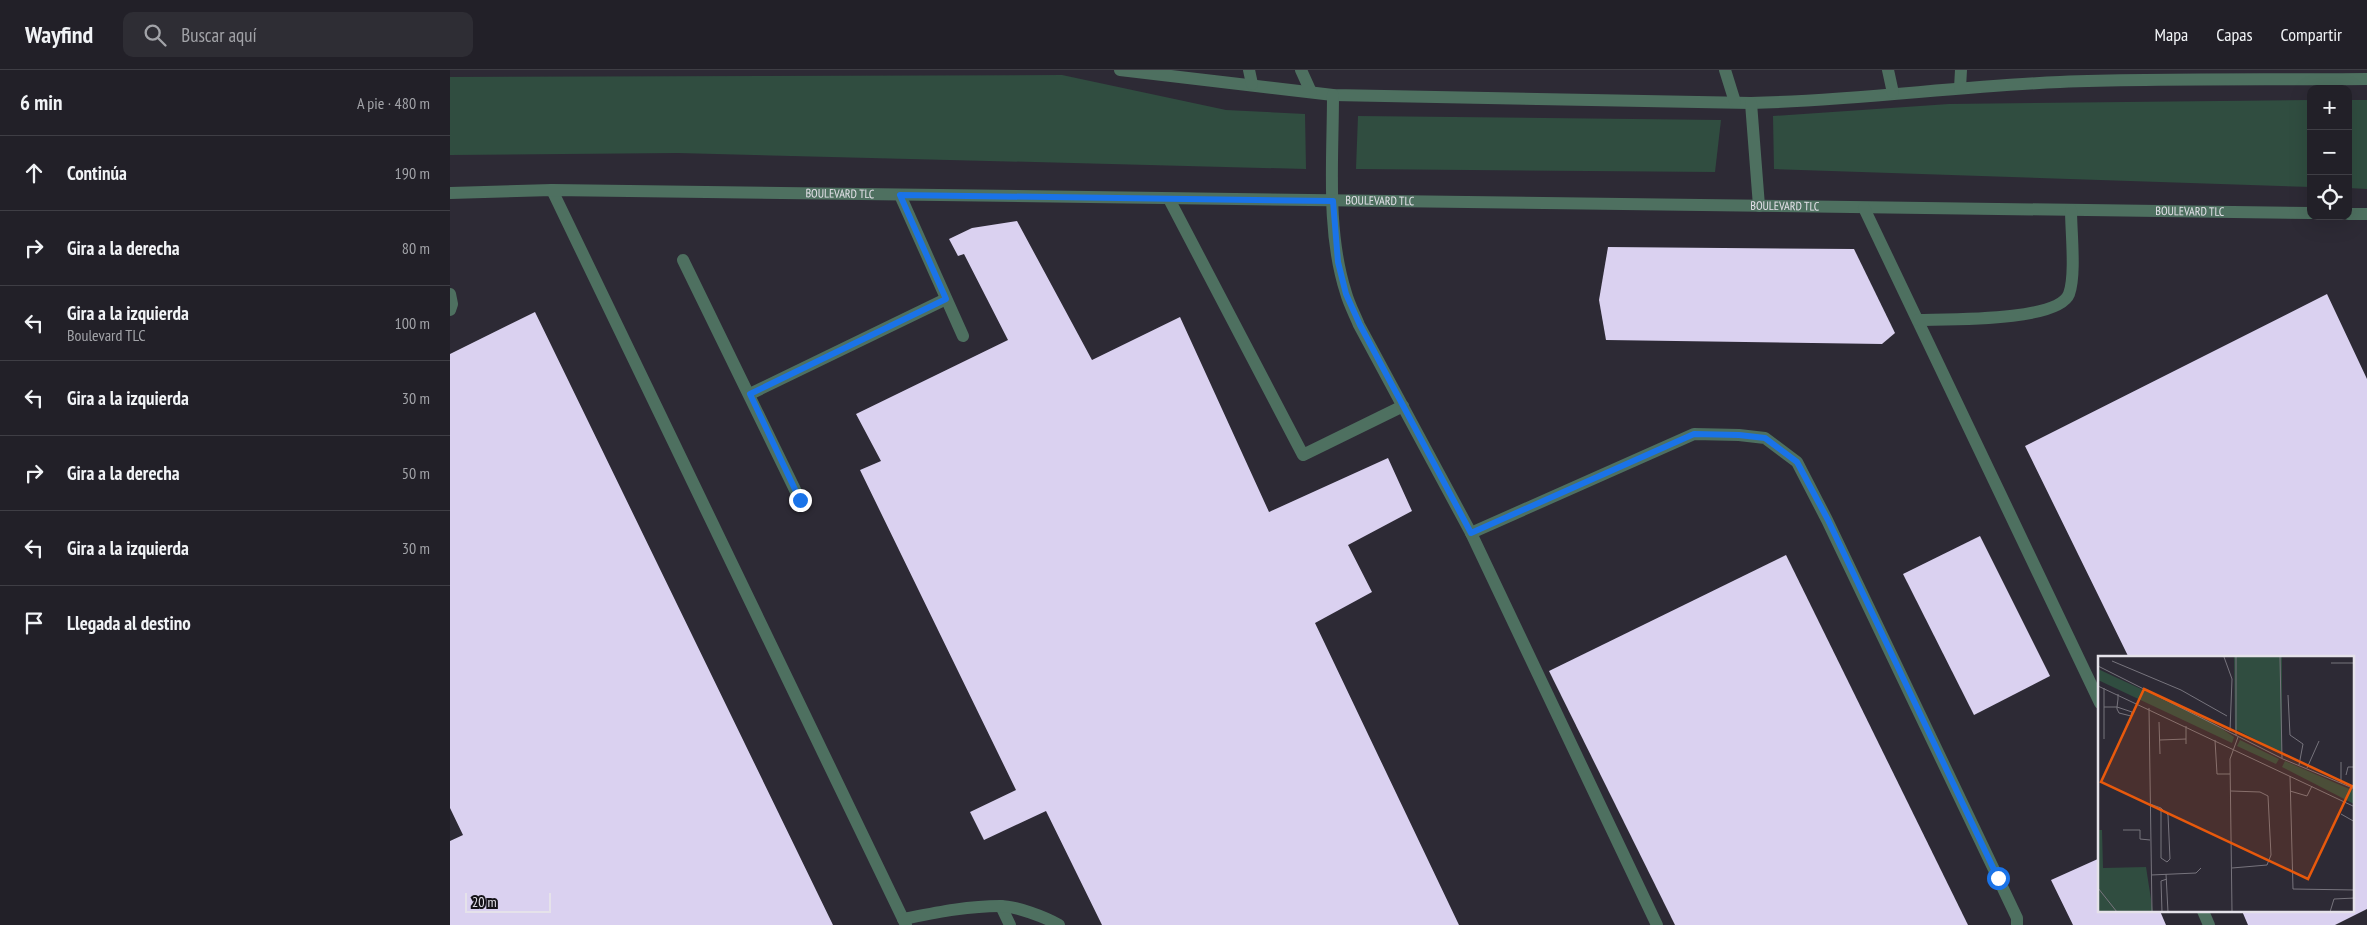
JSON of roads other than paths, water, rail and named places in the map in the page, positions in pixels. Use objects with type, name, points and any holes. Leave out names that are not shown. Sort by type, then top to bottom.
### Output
[{"type":"street","points":[[1120,70],[1333,95],[1735,102],[1801,102],[1893,93],[2060,82],[2273,75],[2367,78]]},
{"type":"street","points":[[1249,70],[1252,84]]},
{"type":"street","points":[[1301,70],[1311,92]]},
{"type":"street","points":[[1726,70],[1735,102]]},
{"type":"street","points":[[1888,70],[1893,93]]},
{"type":"street","points":[[1960,88],[1962,70]]},
{"type":"street","points":[[1333,95],[1333,201],[1338,262],[1346,294],[1471,533],[1657,925]]},
{"type":"street","points":[[1751,102],[1759,206]]},
{"type":"street","points":[[552,190],[904,922],[950,911],[1001,906],[1046,918],[1059,925]]},
{"type":"street","name":"BOULEVARD TLC","points":[[450,194],[552,190],[2307,213]]},
{"type":"street","points":[[900,195],[963,336]]},
{"type":"street","points":[[1169,199],[1303,455],[1403,406]]},
{"type":"street","points":[[1864,208],[2098,699]]},
{"type":"street","points":[[1918,320],[2035,314],[2061,304],[2069,296],[2072,281],[2071,210]]},
{"type":"street","points":[[2352,214],[2367,214]]},
{"type":"street","points":[[683,260],[750,394],[800,500]]},
{"type":"street","points":[[450,294],[452,304],[450,310]]},
{"type":"street","points":[[750,394],[946,299]]},
{"type":"street","points":[[1471,533],[1694,434],[1739,435],[1765,438],[1797,462],[1828,520],[2017,918],[2017,925]]},
{"type":"street","points":[[1001,906],[1010,925]]},
{"type":"street","points":[[2202,912],[2209,925]]}]
